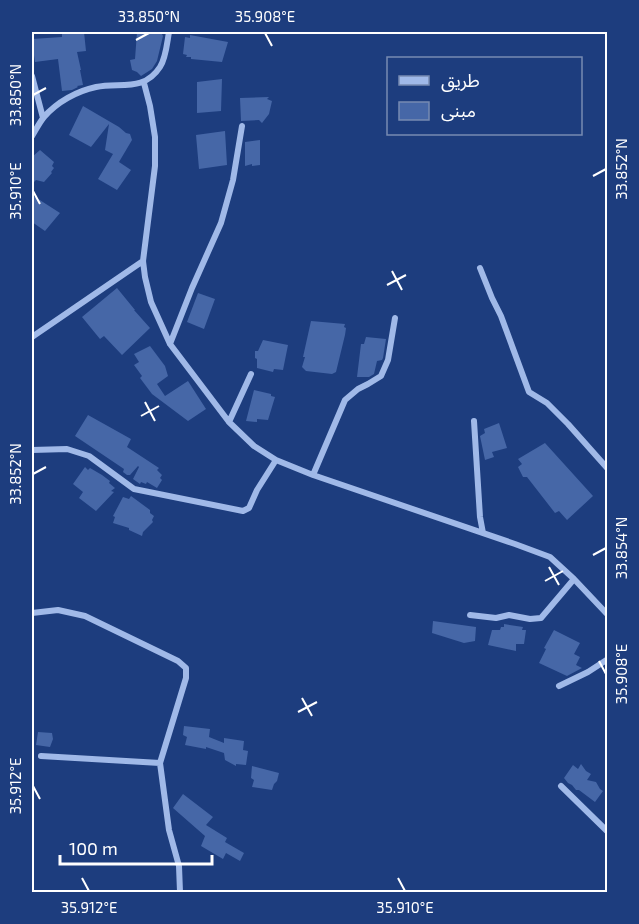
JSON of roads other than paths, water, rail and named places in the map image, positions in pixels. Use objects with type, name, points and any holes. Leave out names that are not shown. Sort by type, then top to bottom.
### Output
[{"type":"street","points":[[32,136],[43,118],[76,93],[97,87],[144,83],[163,62],[169,32]]},
{"type":"street","points":[[32,76],[43,118]]},
{"type":"street","points":[[144,83],[155,137],[155,166],[143,261],[145,278],[152,302],[170,344],[229,422],[254,446],[276,460],[550,557],[608,615]]},
{"type":"street","points":[[170,344],[221,223],[234,180],[242,126]]},
{"type":"street","points":[[32,337],[143,261]]},
{"type":"street","points":[[480,268],[501,316],[529,392],[547,403],[608,468]]},
{"type":"street","points":[[313,475],[345,400],[358,389],[381,376],[388,360],[395,318]]},
{"type":"street","points":[[229,422],[251,374]]},
{"type":"street","points":[[474,421],[483,533]]},
{"type":"street","points":[[32,450],[67,449],[89,456],[134,489],[243,511],[249,508],[257,490],[276,460]]},
{"type":"street","points":[[470,615],[495,618],[509,615],[530,619],[541,618],[574,579]]},
{"type":"street","points":[[32,613],[58,610],[85,616],[178,661],[186,668],[186,678],[160,763],[169,830],[179,866],[180,892]]},
{"type":"street","points":[[559,686],[588,672],[608,658]]},
{"type":"street","points":[[41,756],[160,763]]},
{"type":"street","points":[[561,786],[608,832]]}]
